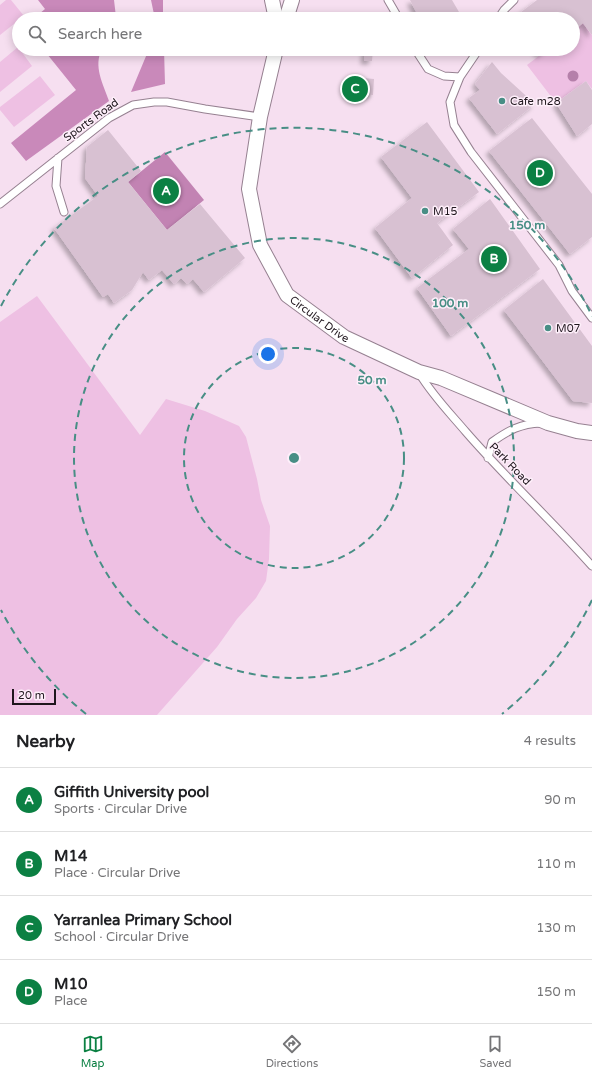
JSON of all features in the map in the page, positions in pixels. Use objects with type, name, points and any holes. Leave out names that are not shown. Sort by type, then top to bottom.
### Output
[{"type":"street","points":[[272,0],[275,12]]},
{"type":"street","points":[[288,12],[292,0]]},
{"type":"street","name":"Circular Drive","points":[[274,56],[260,117],[249,189],[260,245],[287,295],[344,337],[419,372],[441,378],[548,423],[592,433]]},
{"type":"lane","points":[[388,0],[394,12]]},
{"type":"lane","points":[[503,12],[514,0]]},
{"type":"lane","points":[[419,56],[428,69],[444,76],[460,76]]},
{"type":"lane","points":[[474,56],[460,76],[450,102],[454,125],[471,152],[559,265],[572,291],[592,318]]},
{"type":"lane","name":"Sports Road","points":[[0,204],[109,118],[133,105],[167,102],[260,117]]},
{"type":"lane","points":[[58,158],[56,186],[64,212]]},
{"type":"lane","name":"Park Road","points":[[419,372],[431,392],[488,458],[562,532],[592,566]]},
{"type":"lane","points":[[488,458],[492,442],[506,431],[526,424],[548,423]]},
{"type":"shaded area","points":[[6,0],[11,0],[21,12],[12,12],[12,26],[0,35],[0,5]]},
{"type":"shaded area","points":[[38,0],[114,0],[115,12],[41,12],[45,9]]},
{"type":"shaded area","points":[[151,0],[163,0],[163,12],[154,12]]},
{"type":"shaded area","points":[[583,23],[592,35],[592,89],[586,81],[556,103],[527,65],[539,56],[580,56],[580,25]]},
{"type":"shaded area","points":[[12,52],[12,56],[25,56],[32,66],[0,92],[0,62]]},
{"type":"shaded area","points":[[49,56],[99,56],[98,62],[100,75],[109,101],[26,161],[11,143],[76,90]]},
{"type":"shaded area","points":[[146,56],[164,56],[165,84],[131,92]]},
{"type":"shaded area","points":[[40,76],[55,95],[14,127],[0,110],[0,107]]},
{"type":"shaded area","points":[[165,152],[204,200],[167,230],[128,182]]},
{"type":"shaded area","points":[[37,296],[140,435],[166,399],[205,411],[239,426],[246,437],[261,500],[270,526],[269,559],[266,581],[256,598],[237,619],[217,647],[157,715],[0,715],[0,322]]},
{"type":"building","points":[[410,0],[452,0],[459,12],[416,12]]},
{"type":"building","points":[[537,0],[592,0],[592,35],[583,23],[580,25],[580,12],[521,12]]},
{"type":"building","points":[[364,56],[372,56],[372,61],[364,61]]},
{"type":"building","name":"Cafe m28","points":[[492,62],[501,73],[535,104],[497,134],[469,98],[480,90],[475,84]]},
{"type":"building","points":[[353,77],[374,79],[373,95],[353,94]]},
{"type":"building","points":[[586,81],[592,90],[592,124],[577,136],[556,103]]},
{"type":"building","points":[[532,118],[592,194],[592,237],[570,254],[489,151]]},
{"type":"building","name":"M15","points":[[427,122],[479,192],[437,223],[453,245],[412,278],[375,228],[412,198],[381,157]]},
{"type":"building","points":[[108,130],[141,171],[128,182],[167,230],[200,204],[245,258],[204,292],[193,279],[187,284],[181,278],[174,284],[162,270],[149,280],[143,272],[132,290],[114,303],[108,294],[103,297],[54,228],[98,196],[85,178],[87,147]]},
{"type":"building","points":[[490,199],[540,269],[451,336],[417,288],[469,249],[453,229]]},
{"type":"building","name":"M07","points":[[543,279],[592,346],[592,403],[573,401],[504,310]]},
{"type":"place","name":"Yarranlea Primary School","points":[[355,89]]},
{"type":"place","name":"Cafe m28","points":[[502,101]]},
{"type":"place","name":"M10","points":[[540,173]]},
{"type":"place","name":"Giffith University pool","points":[[166,191]]},
{"type":"place","name":"M15","points":[[425,211]]},
{"type":"place","name":"M14","points":[[494,259]]},
{"type":"place","name":"M07","points":[[548,328]]}]
